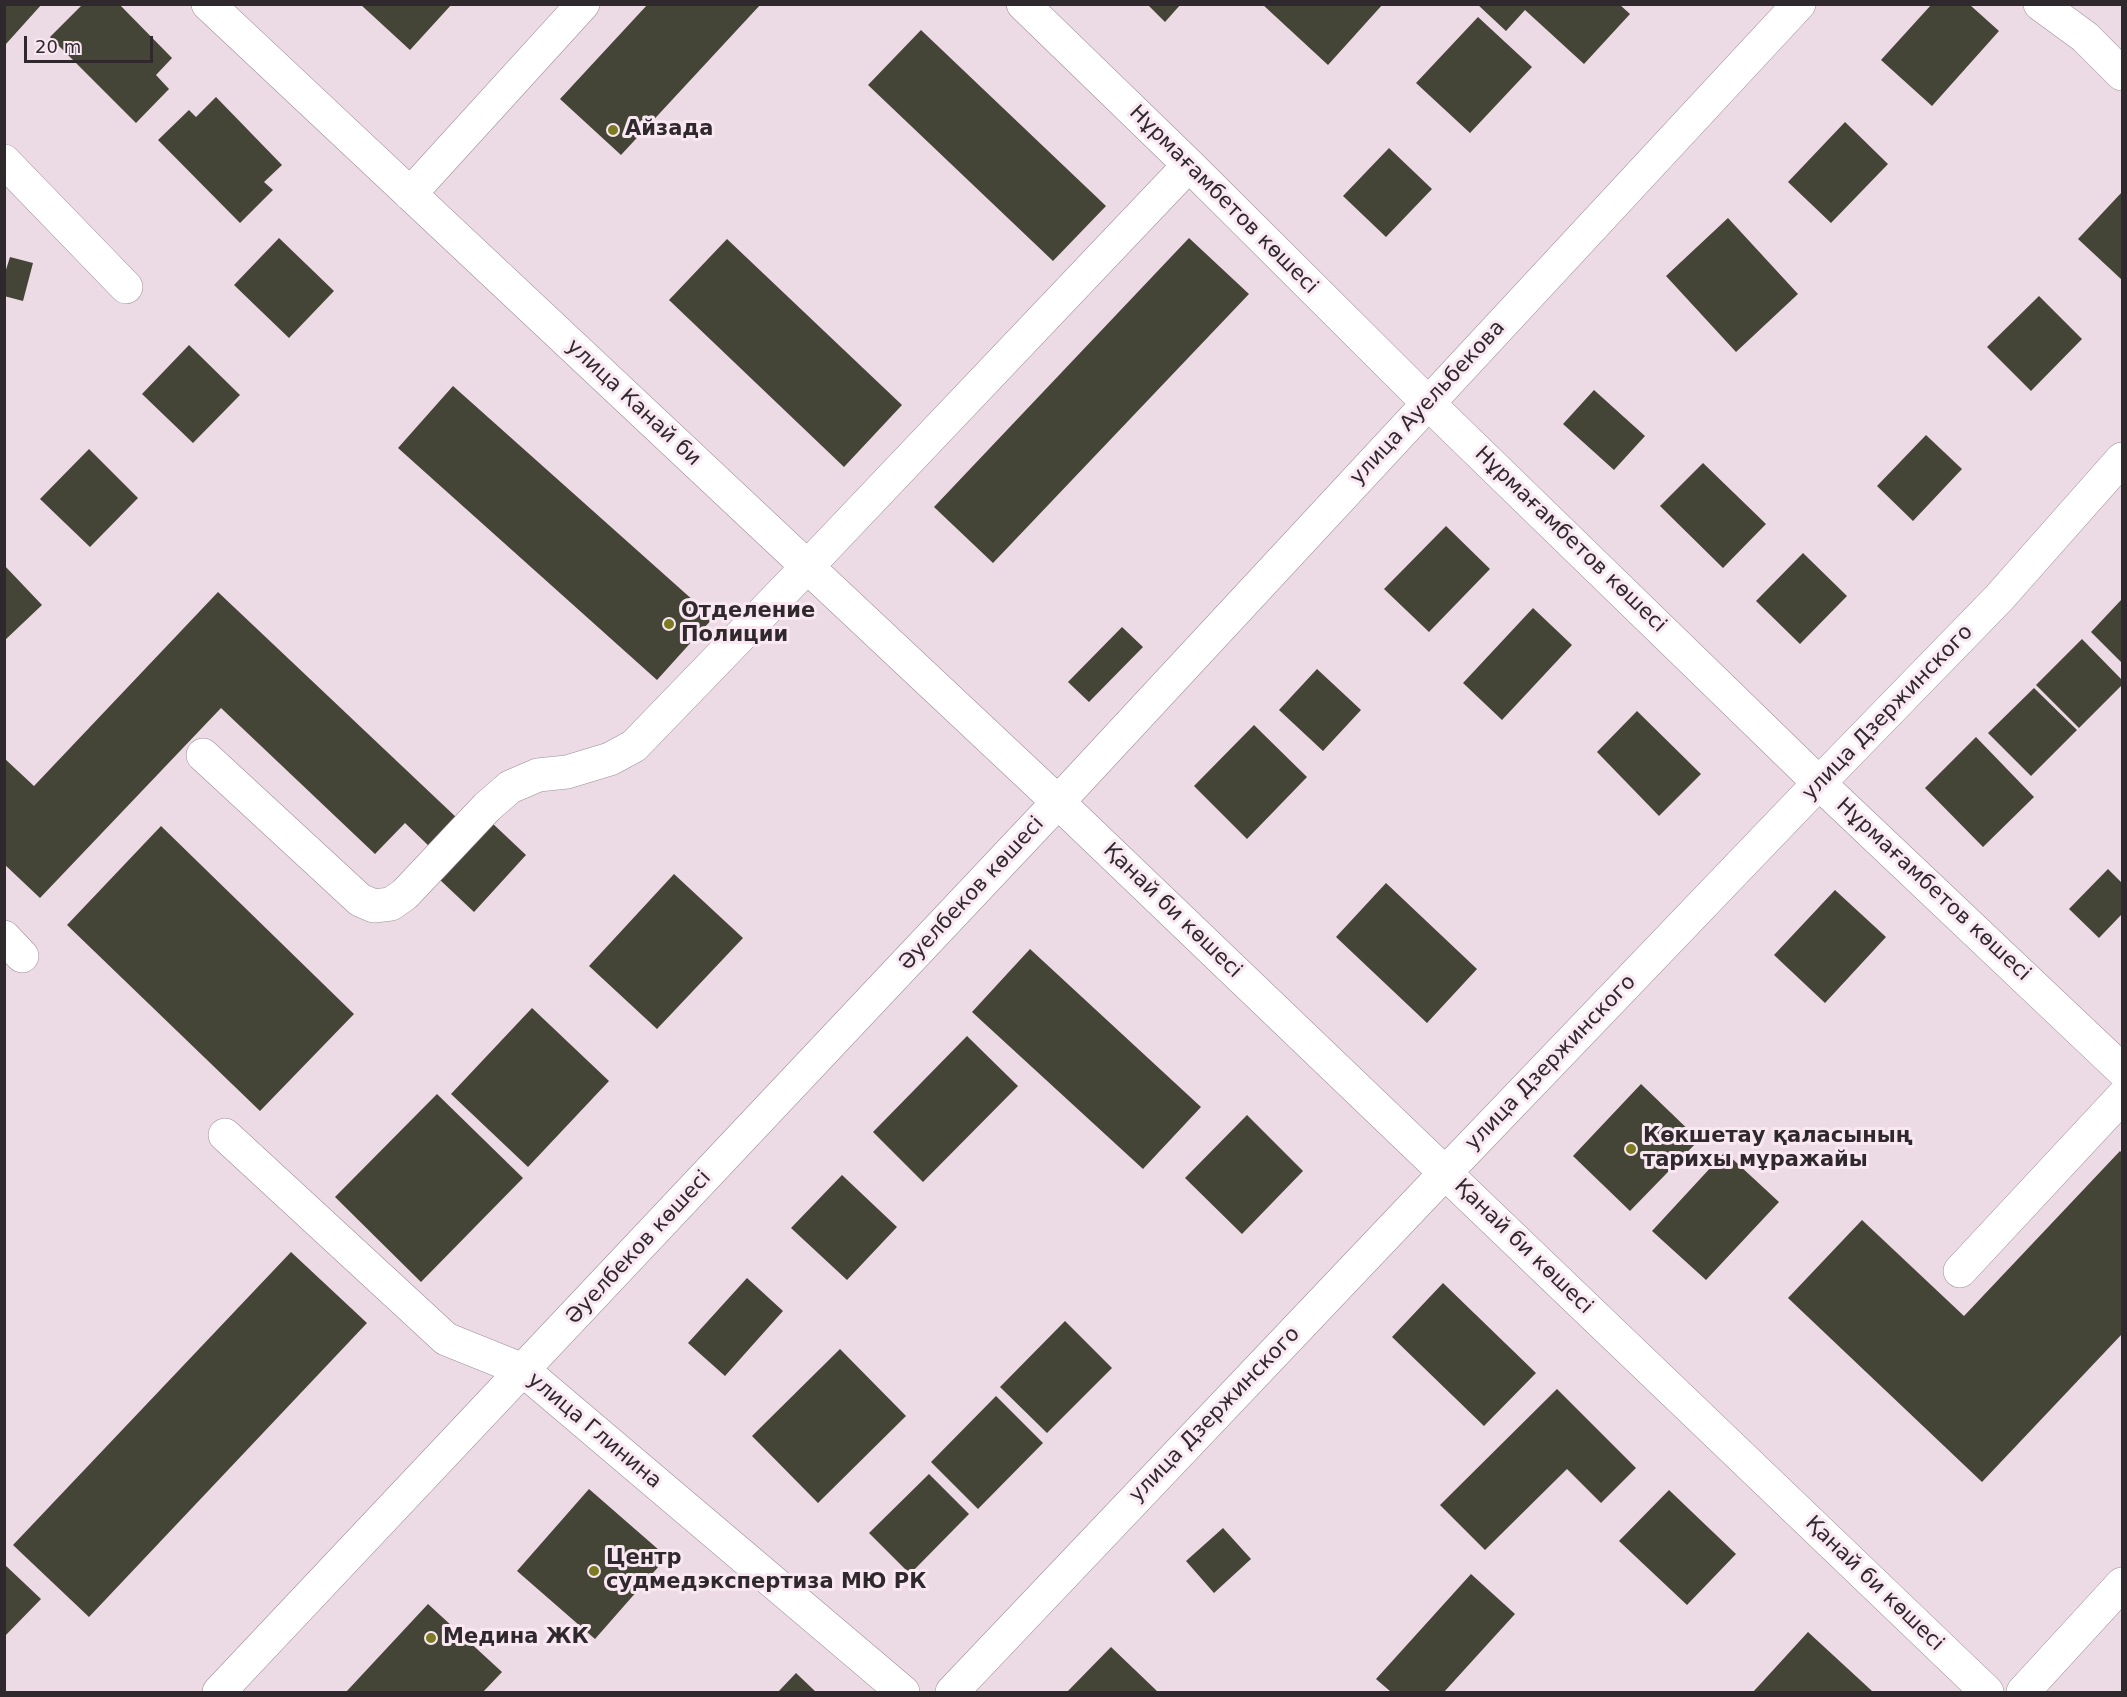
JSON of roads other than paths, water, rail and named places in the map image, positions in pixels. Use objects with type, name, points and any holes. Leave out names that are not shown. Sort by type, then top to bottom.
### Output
[{"type":"street","name":"улица Канай би","points":[[208,4],[1058,802]]},
{"type":"street","points":[[410,194],[583,4]]},
{"type":"street","name":"Нұрмағамбетов көшесі","points":[[1023,4],[1189,165],[1428,403],[1819,783],[2122,1070]]},
{"type":"street","name":"улица Ауельбекова","points":[[1058,802],[1799,4]]},
{"type":"street","points":[[2040,4],[2085,37],[2122,74]]},
{"type":"street","points":[[4,161],[126,287]]},
{"type":"street","points":[[203,755],[360,900],[374,906],[391,904],[405,894],[487,807],[510,787],[538,775],[567,772],[610,759],[634,746],[1189,165]]},
{"type":"street","name":"улица Дзержинского","points":[[952,1692],[1445,1173],[1999,598],[2119,469]]},
{"type":"street","name":"Қанай би көшесі","points":[[1058,802],[1987,1692]]},
{"type":"street","name":"Әуелбеков көшесі","points":[[219,1692],[1058,802]]},
{"type":"street","points":[[1960,1271],[2122,1096]]},
{"type":"street","name":"улица Глинина","points":[[225,1135],[446,1339],[523,1370],[903,1692]]},
{"type":"street","points":[[2023,1692],[2122,1584]]},
{"type":"place","name":"Айзада","points":[[613,130]]},
{"type":"place","name":"Отделение Полиции","points":[[669,624]]},
{"type":"place","name":"Көкшетау қаласының тарихы мұражайы","points":[[1631,1149]]},
{"type":"place","name":"Центр судмедэкспертиза МЮ РК","points":[[594,1571]]},
{"type":"place","name":"Медина ЖК","points":[[431,1638]]}]
